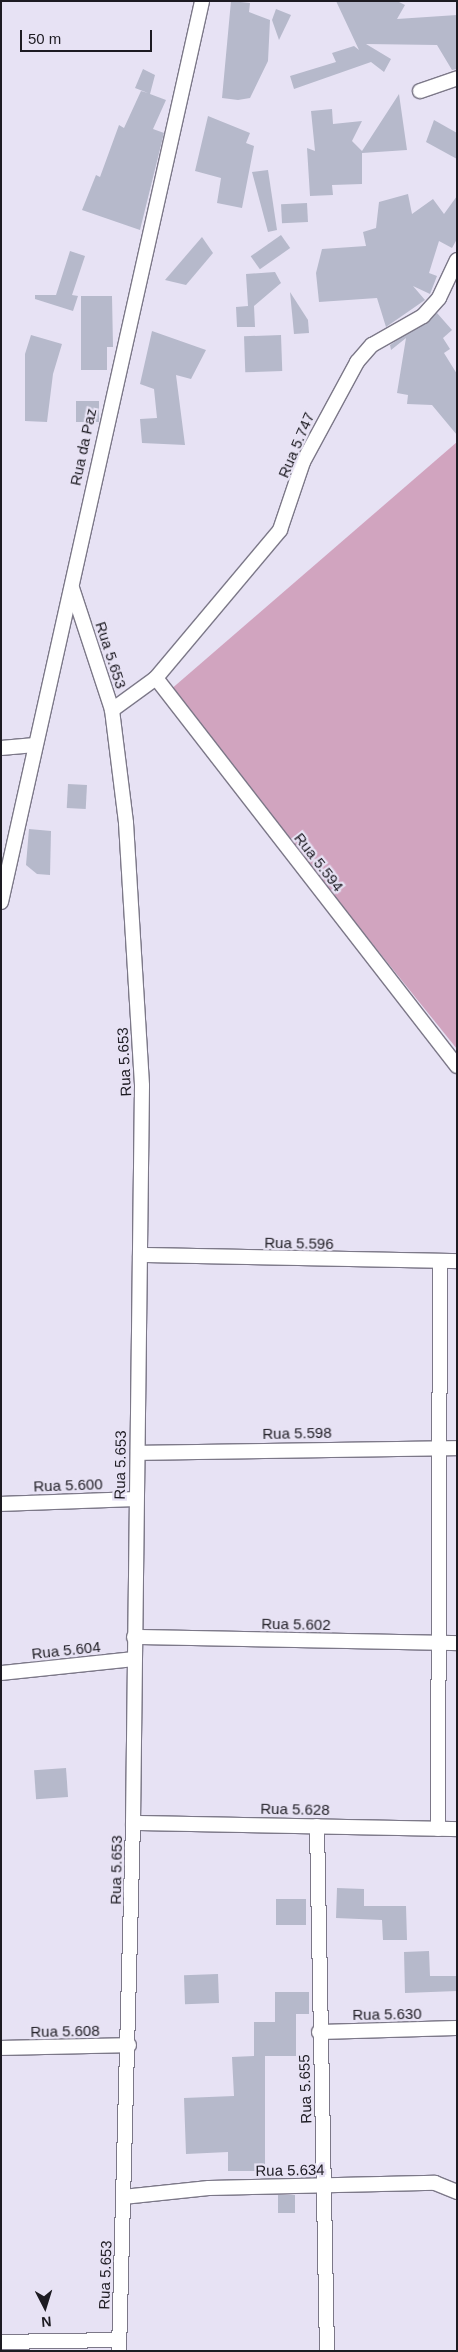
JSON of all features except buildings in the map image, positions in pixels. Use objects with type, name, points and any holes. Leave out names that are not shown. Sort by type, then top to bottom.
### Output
[{"type":"street","name":"Rua da Paz","points":[[1,902],[72,588],[94,471],[202,1]]},
{"type":"street","points":[[420,91],[457,78]]},
{"type":"street","name":"Rua 5.747","points":[[112,710],[156,678],[280,530],[303,462],[356,362],[372,345],[424,316],[438,298],[457,260]]},
{"type":"street","name":"Rua 5.653","points":[[72,588],[112,710],[126,823],[142,1076],[133,1823],[119,2345]]},
{"type":"street","name":"Rua 5.594","points":[[156,678],[457,1066]]},
{"type":"street","points":[[1,748],[35,745]]},
{"type":"street","name":"Rua 5.596","points":[[140,1255],[457,1261]]},
{"type":"street","points":[[438,1830],[437,1644],[440,1262]]},
{"type":"street","name":"Rua 5.598","points":[[138,1453],[457,1448]]},
{"type":"street","name":"Rua 5.600","points":[[1,1504],[136,1499]]},
{"type":"street","name":"Rua 5.602","points":[[134,1637],[457,1643]]},
{"type":"street","name":"Rua 5.604","points":[[1,1673],[134,1659]]},
{"type":"street","name":"Rua 5.628","points":[[133,1823],[457,1829]]},
{"type":"street","name":"Rua 5.655","points":[[317,1826],[319,2032],[325,2186],[328,2351]]},
{"type":"street","name":"Rua 5.630","points":[[319,2032],[457,2028]]},
{"type":"street","name":"Rua 5.608","points":[[1,2048],[128,2045]]},
{"type":"street","name":"Rua 5.634","points":[[123,2197],[209,2188],[435,2183],[457,2192]]},
{"type":"street","points":[[1,2342],[119,2345]]},
{"type":"shaded area","points":[[457,442],[457,1049],[169,691]]}]
